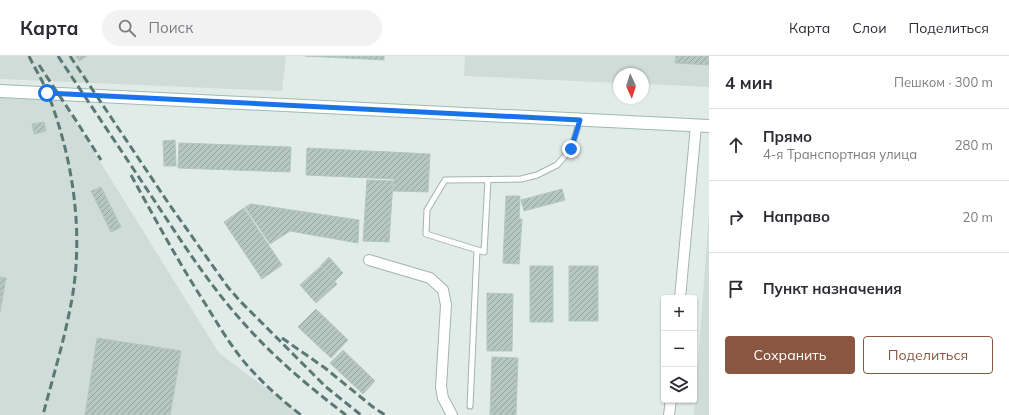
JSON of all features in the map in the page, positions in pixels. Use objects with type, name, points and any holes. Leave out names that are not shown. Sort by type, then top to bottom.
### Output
[{"type":"main road","points":[[0,91],[709,126]]},
{"type":"street","points":[[680,295],[696,126]]},
{"type":"street","points":[[368,260],[430,278],[443,290],[446,305],[441,387],[443,398],[452,415]]},
{"type":"street","points":[[670,415],[671,403]]},
{"type":"lane","points":[[488,180],[484,252],[426,234],[427,210],[445,180],[521,179],[537,175],[557,165],[571,149],[580,120]]},
{"type":"lane","points":[[470,406],[478,250]]},
{"type":"shaded area","points":[[0,56],[286,56],[282,91],[0,79]]},
{"type":"shaded area","points":[[465,56],[709,56],[709,87],[649,84],[649,68],[613,68],[613,83],[464,76]]},
{"type":"shaded area","points":[[0,98],[61,99],[219,353],[302,415],[0,415]]},
{"type":"shaded area","points":[[709,213],[709,415],[694,415],[695,403],[697,403],[697,375]]},
{"type":"building","points":[[76,56],[87,56],[79,61]]},
{"type":"building","points":[[305,56],[384,56],[384,60]]},
{"type":"building","points":[[676,56],[709,56],[709,65],[675,63]]},
{"type":"building","points":[[44,122],[46,131],[34,134],[32,124]]},
{"type":"building","points":[[175,140],[176,166],[164,166],[163,141]]},
{"type":"building","points":[[179,143],[291,147],[290,172],[178,168]]},
{"type":"building","points":[[307,148],[430,154],[428,192],[393,191],[394,179],[306,175]]},
{"type":"building","points":[[367,180],[393,181],[389,242],[363,241]]},
{"type":"building","points":[[101,187],[121,227],[111,232],[91,191]]},
{"type":"building","points":[[562,189],[565,200],[524,211],[521,200]]},
{"type":"building","points":[[506,196],[520,196],[519,219],[522,219],[519,264],[503,263]]},
{"type":"building","points":[[251,204],[359,220],[358,243],[290,231],[270,244],[245,207]]},
{"type":"building","points":[[244,208],[282,265],[262,279],[224,222]]},
{"type":"building","points":[[329,257],[343,273],[335,281],[321,265]]},
{"type":"building","points":[[321,266],[337,284],[316,303],[300,285]]},
{"type":"building","points":[[530,266],[553,266],[553,322],[530,322]]},
{"type":"building","points":[[569,266],[598,266],[598,321],[569,321]]},
{"type":"building","points":[[0,277],[6,278],[0,312]]},
{"type":"building","points":[[487,293],[513,294],[512,351],[487,351]]},
{"type":"building","points":[[316,309],[348,340],[331,358],[298,327]]},
{"type":"building","points":[[97,338],[181,351],[170,415],[85,415]]},
{"type":"building","points":[[343,350],[375,381],[363,394],[330,363]]},
{"type":"building","points":[[492,357],[518,358],[516,415],[490,415]]},
{"type":"railway","points":[[29,56],[44,84],[65,146],[74,200],[76,227],[77,255],[70,309],[43,415]]},
{"type":"railway","points":[[58,56],[205,275],[229,306],[278,358],[304,382],[346,415]]},
{"type":"railway","points":[[70,56],[169,204],[227,286],[241,302],[326,387],[361,415]]},
{"type":"railway","points":[[39,65],[101,160]]},
{"type":"railway","points":[[131,175],[186,273],[218,325],[241,358],[262,381],[301,415]]},
{"type":"railway","points":[[282,338],[325,368],[385,415]]},
{"type":"route","points":[[47,93],[580,120],[571,149]]}]
